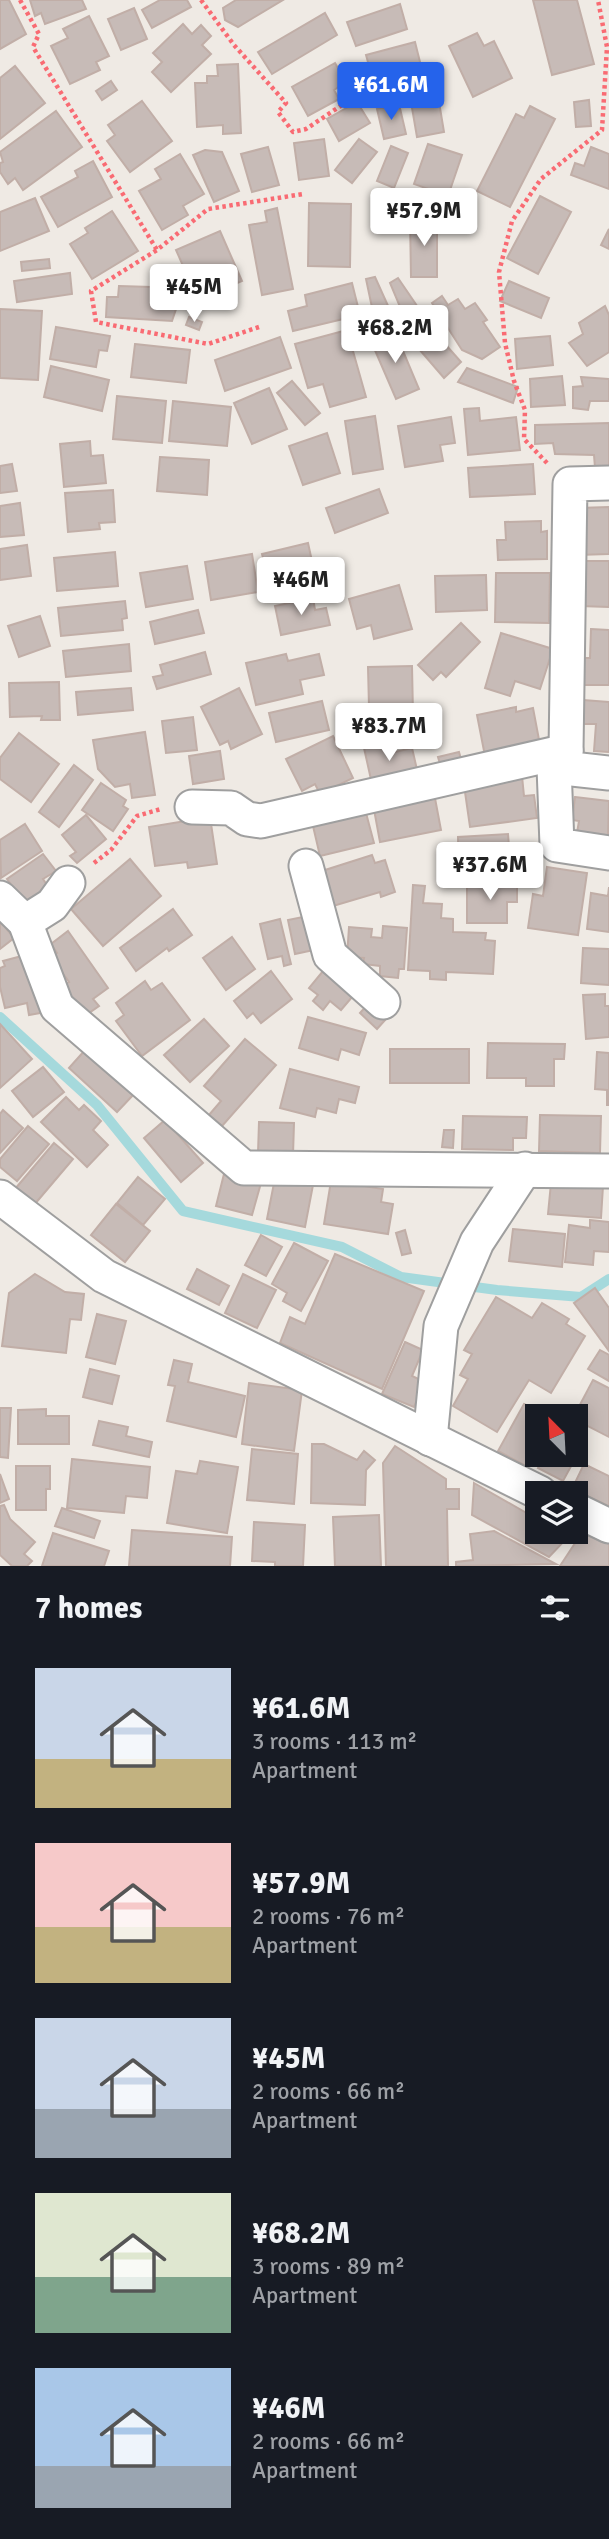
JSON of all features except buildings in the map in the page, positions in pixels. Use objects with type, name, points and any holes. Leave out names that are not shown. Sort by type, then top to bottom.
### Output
[{"type":"street","points":[[609,483],[570,484],[557,845],[609,853]]},
{"type":"street","points":[[192,807],[231,808],[247,818],[261,821],[560,759],[609,773]]},
{"type":"street","points":[[306,866],[330,955],[383,1002]]},
{"type":"street","points":[[26,922],[52,905],[68,883]]},
{"type":"street","points":[[0,898],[26,922],[57,1007],[244,1168],[609,1171]]},
{"type":"street","points":[[430,1439],[440,1326],[477,1242],[525,1169]]},
{"type":"street","points":[[0,1197],[104,1276],[525,1486]]},
{"type":"street","points":[[588,1516],[609,1526]]},
{"type":"path","points":[[20,0],[39,34],[33,47],[158,250]]},
{"type":"path","points":[[201,0],[234,45],[286,103],[278,112],[293,132],[306,129],[354,97],[435,87]]},
{"type":"path","points":[[570,484],[524,439],[525,410],[514,381],[505,343],[499,272],[512,221],[541,179],[602,130],[607,47],[598,0]]},
{"type":"path","points":[[259,327],[208,344],[96,322],[91,291],[158,250],[208,209],[303,194]]},
{"type":"path","points":[[68,883],[111,850],[137,816],[169,807],[192,807]]},
{"type":"waterway","points":[[0,1017],[97,1105],[183,1211],[342,1247],[401,1277],[497,1290],[581,1297],[609,1279]]}]
